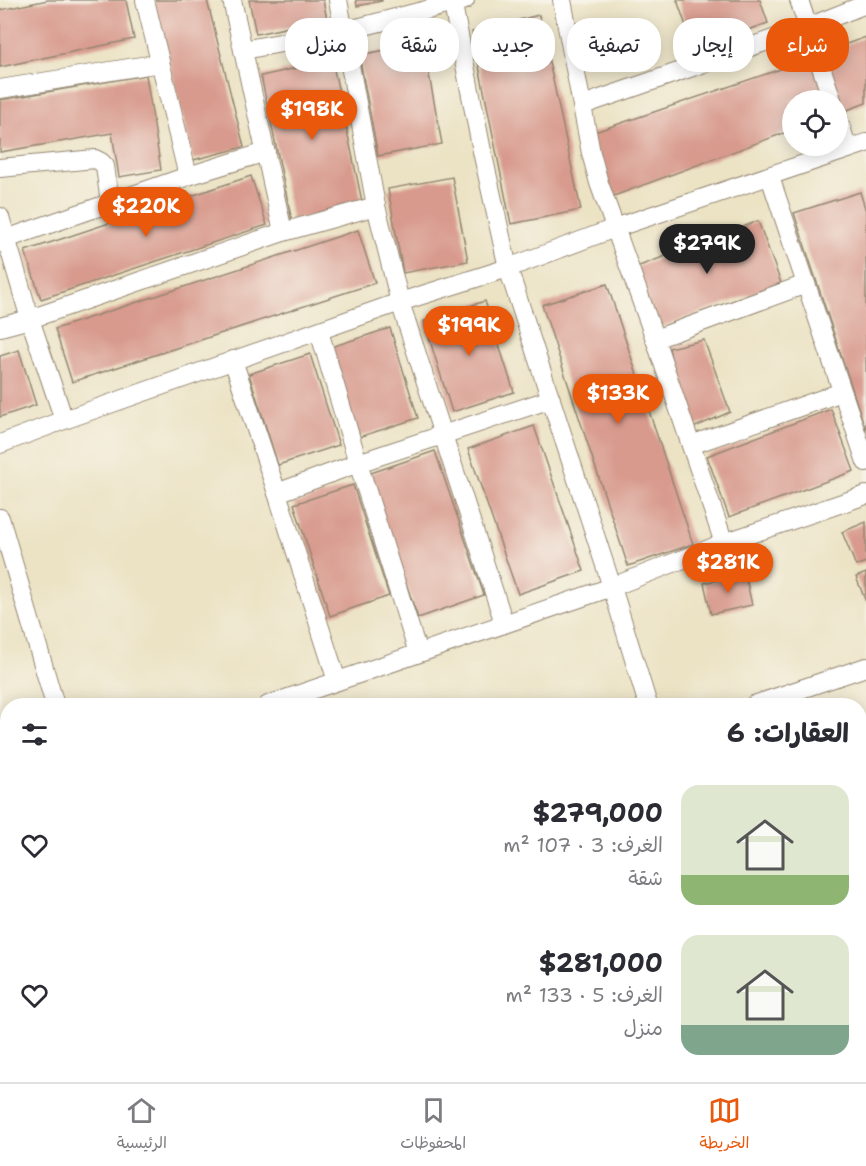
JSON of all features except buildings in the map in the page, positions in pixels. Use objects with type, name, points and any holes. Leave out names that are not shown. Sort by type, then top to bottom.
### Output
[{"type":"street","points":[[145,0],[188,176]]},
{"type":"street","points":[[232,0],[283,232]]},
{"type":"street","points":[[338,0],[342,18]]},
{"type":"street","points":[[562,0],[596,173],[724,543]]},
{"type":"street","points":[[799,0],[805,18]]},
{"type":"street","points":[[368,25],[456,1],[482,151],[508,268],[612,586],[646,698]]},
{"type":"street","points":[[831,18],[866,4]]},
{"type":"street","points":[[582,105],[766,41]]},
{"type":"street","points":[[243,50],[285,42]]},
{"type":"street","points":[[0,89],[160,63]]},
{"type":"street","points":[[352,72],[376,206],[400,302],[504,623]]},
{"type":"street","points":[[823,72],[829,90]]},
{"type":"street","points":[[848,149],[866,143]]},
{"type":"street","points":[[3,241],[188,176],[266,152]]},
{"type":"street","points":[[0,444],[233,360],[400,302],[508,268],[615,228],[828,156]]},
{"type":"street","points":[[0,168],[95,159],[105,166],[111,203]]},
{"type":"street","points":[[770,177],[866,462]]},
{"type":"street","points":[[0,327],[30,319],[283,232],[376,206]]},
{"type":"street","points":[[0,217],[3,241],[64,420]]},
{"type":"street","points":[[655,339],[806,284]]},
{"type":"street","points":[[319,331],[418,652]]},
{"type":"street","points":[[233,360],[278,493],[337,681]]},
{"type":"street","points":[[691,445],[842,392]]},
{"type":"street","points":[[278,493],[358,463],[551,399]]},
{"type":"street","points":[[288,698],[866,495]]},
{"type":"street","points":[[0,518],[53,698]]},
{"type":"street","points":[[775,698],[866,667]]}]
